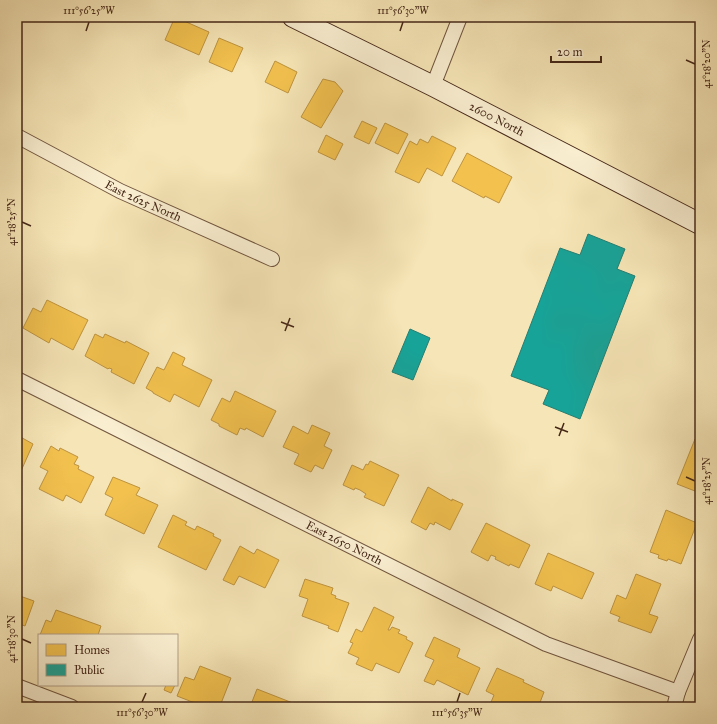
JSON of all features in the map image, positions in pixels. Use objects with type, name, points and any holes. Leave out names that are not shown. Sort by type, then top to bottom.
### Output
[{"type":"street","name":"2600 North","points":[[293,17],[433,86],[700,224]]},
{"type":"street","points":[[433,86],[460,17]]},
{"type":"street","name":"East 2625 North","points":[[17,136],[120,191],[272,259]]},
{"type":"street","name":"East 2650 North","points":[[17,379],[546,644],[678,692]]},
{"type":"street","points":[[674,707],[678,692],[700,639]]},
{"type":"street","points":[[17,686],[72,707]]},
{"type":"building: Homes","points":[[175,17],[209,32],[199,55],[165,40]]},
{"type":"building: Homes","points":[[219,38],[243,48],[232,72],[209,62]]},
{"type":"building: Homes","points":[[275,61],[297,72],[288,93],[265,82]]},
{"type":"building: Homes","points":[[323,79],[335,82],[343,91],[321,128],[301,117]]},
{"type":"building: Homes","points":[[362,121],[377,128],[369,144],[354,137]]},
{"type":"building: Homes","points":[[385,123],[408,134],[398,154],[375,143]]},
{"type":"building: Homes","points":[[326,135],[343,144],[335,160],[318,152]]},
{"type":"building: Homes","points":[[432,136],[456,148],[442,176],[427,168],[419,183],[395,172],[410,141],[417,145],[420,139],[428,143]]},
{"type":"building: Homes","points":[[467,153],[512,177],[499,203],[485,196],[484,198],[452,181]]},
{"type":"building: Homes","points":[[17,291],[22,294],[17,304]]},
{"type":"building: Homes","points":[[47,300],[88,320],[73,350],[51,338],[49,343],[23,328],[33,308],[41,312]]},
{"type":"building: Homes","points":[[95,334],[103,338],[105,334],[125,343],[126,341],[149,353],[134,384],[111,372],[112,369],[108,369],[85,356]]},
{"type":"building: Homes","points":[[173,352],[185,358],[182,365],[212,380],[199,407],[174,394],[170,402],[146,388],[157,367],[164,370]]},
{"type":"building: Homes","points":[[235,391],[276,411],[263,437],[246,428],[245,430],[240,428],[237,435],[211,420],[222,398],[230,402]]},
{"type":"building: Homes","points":[[312,425],[330,433],[324,446],[332,450],[323,469],[315,465],[311,472],[294,464],[299,454],[283,447],[293,426],[308,434]]},
{"type":"building: Homes","points":[[17,435],[33,444],[21,471],[17,469]]},
{"type":"building: Homes","points":[[695,439],[700,441],[700,493],[677,484]]},
{"type":"building: Homes","points":[[51,446],[59,451],[60,448],[78,457],[74,464],[79,466],[78,469],[94,477],[81,503],[66,495],[63,501],[39,489],[48,471],[40,467]]},
{"type":"building: Homes","points":[[370,461],[399,475],[384,506],[364,497],[366,494],[360,490],[355,488],[354,490],[343,485],[352,465],[363,470],[366,464],[368,465]]},
{"type":"building: Homes","points":[[113,477],[140,488],[136,495],[158,505],[144,534],[105,515],[113,498],[105,494]]},
{"type":"building: Homes","points":[[428,487],[452,501],[452,499],[463,504],[450,530],[435,522],[434,525],[430,523],[426,530],[411,522]]},
{"type":"building: Homes","points":[[666,510],[697,523],[681,564],[668,559],[667,561],[658,558],[659,555],[650,552]]},
{"type":"building: Homes","points":[[173,515],[187,522],[185,525],[195,530],[197,526],[214,534],[213,536],[221,540],[206,570],[158,547]]},
{"type":"building: Homes","points":[[486,523],[530,545],[519,568],[510,564],[509,566],[495,559],[496,557],[491,555],[488,561],[471,552]]},
{"type":"building: Homes","points":[[240,546],[254,554],[257,549],[279,560],[265,588],[239,576],[234,585],[223,580]]},
{"type":"building: Homes","points":[[548,553],[594,573],[582,599],[553,586],[551,591],[535,584]]},
{"type":"building: Homes","points":[[636,574],[661,584],[649,614],[658,617],[651,633],[618,621],[620,617],[610,613],[617,595],[626,599]]},
{"type":"building: Homes","points":[[305,579],[333,588],[331,594],[336,596],[335,598],[349,603],[338,632],[328,628],[329,626],[302,616],[308,599],[299,596]]},
{"type":"building: Homes","points":[[17,595],[34,601],[25,626],[17,623]]},
{"type":"building: Homes","points":[[374,607],[394,617],[388,630],[392,627],[400,630],[398,633],[407,637],[406,639],[413,643],[399,673],[376,663],[372,671],[356,664],[359,658],[348,653],[353,643],[350,642],[356,629],[362,632]]},
{"type":"building: Homes","points":[[56,610],[101,626],[98,634],[40,634],[46,620],[51,622]]},
{"type":"building: Homes","points":[[434,637],[460,649],[457,657],[480,668],[468,695],[437,680],[434,685],[424,681],[434,660],[425,656]]},
{"type":"building: Homes","points":[[200,666],[231,678],[220,706],[209,702],[207,707],[205,707],[177,696],[185,677],[194,680]]},
{"type":"building: Homes","points":[[497,668],[524,680],[523,682],[544,692],[539,705],[542,707],[489,707],[494,695],[486,691]]},
{"type":"building: Homes","points":[[166,686],[174,686],[171,693],[164,690]]},
{"type":"building: Homes","points":[[257,689],[303,707],[250,707]]},
{"type":"building: Homes","points":[[578,702],[586,705],[595,707],[576,707]]},
{"type":"building: Public","points":[[588,234],[625,249],[617,269],[635,276],[580,419],[543,404],[549,390],[511,376],[560,248],[580,255]]},
{"type":"building: Public","points":[[410,329],[430,338],[413,380],[392,372]]}]
